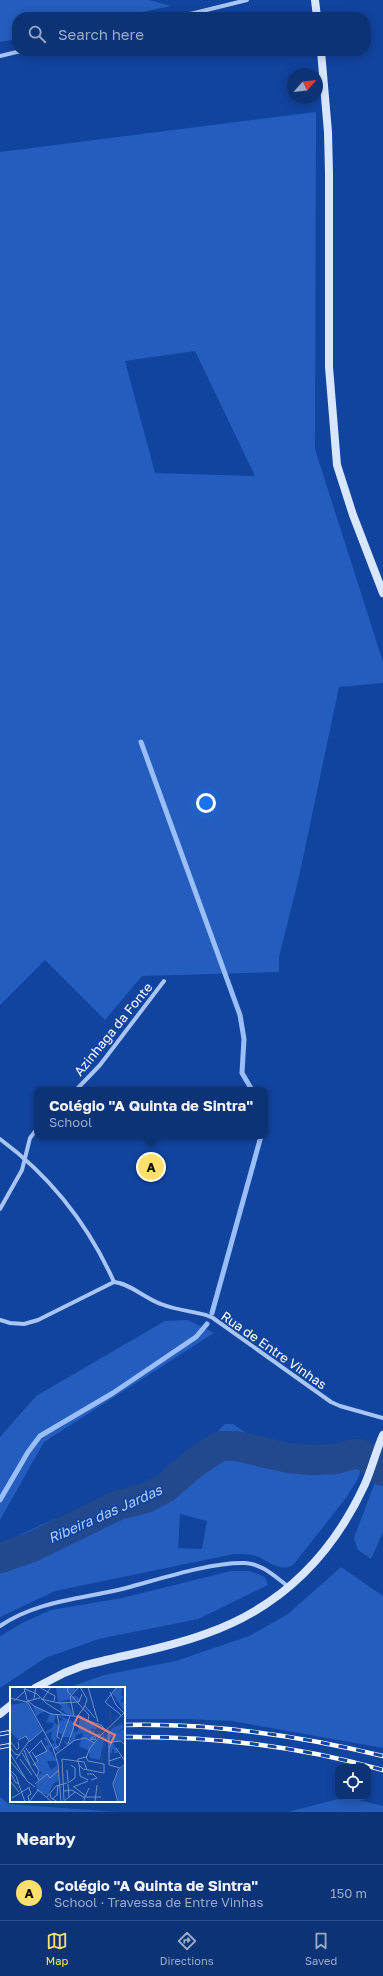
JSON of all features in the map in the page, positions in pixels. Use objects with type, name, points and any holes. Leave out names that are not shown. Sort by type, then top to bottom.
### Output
[{"type":"main road","points":[[315,0],[316,12]]},
{"type":"main road","points":[[321,56],[328,132],[329,366],[336,459],[353,515],[383,593]]},
{"type":"main road","points":[[37,1687],[64,1673],[82,1666],[188,1640],[219,1629],[252,1613],[289,1588],[313,1566],[332,1543],[366,1483],[382,1437]]},
{"type":"main road","points":[[0,1714],[10,1706]]},
{"type":"street","points":[[198,12],[247,0]]},
{"type":"street","points":[[0,56],[12,53]]},
{"type":"street","name":"Azinhaga da Fonte","points":[[79,1087],[100,1065],[164,981]]},
{"type":"street","points":[[0,1209],[16,1183],[25,1160],[30,1138],[34,1133]]},
{"type":"street","points":[[0,1139],[25,1160],[68,1204],[105,1262],[114,1282],[38,1320],[24,1324],[10,1323],[0,1320]]},
{"type":"street","name":"Rua de Entre Vinhas","points":[[114,1282],[122,1282],[145,1298],[161,1304],[213,1318],[331,1402],[383,1418]]},
{"type":"street","points":[[0,1626],[17,1615],[62,1600],[122,1589],[220,1564],[245,1563],[258,1565],[289,1588]]},
{"type":"shaded area","points":[[0,0],[149,0],[171,6],[143,12],[12,12],[12,40],[0,42]]},
{"type":"shaded area","points":[[316,112],[315,449],[383,662],[383,683],[339,687],[299,877],[279,957],[279,972],[142,976],[105,1020],[45,960],[0,1005],[0,152]],"holes":[[[195,351],[255,476],[155,473],[125,361]]]},
{"type":"shaded area","points":[[188,1320],[214,1333],[44,1442],[0,1520],[0,1437],[36,1396],[165,1321]]},
{"type":"shaded area","points":[[225,1424],[233,1424],[255,1439],[297,1448],[371,1443],[357,1480],[346,1498],[294,1564],[289,1567],[284,1568],[275,1566],[254,1555],[234,1554],[55,1591],[0,1617],[0,1544],[54,1519],[73,1520],[142,1490],[195,1454]],"holes":[[[180,1514],[207,1521],[202,1549],[178,1548]]]},
{"type":"shaded area","points":[[383,1461],[383,1532],[371,1559],[358,1550],[354,1538]]},
{"type":"shaded area","points":[[341,1567],[383,1596],[383,1748],[232,1721],[125,1719],[125,1687],[70,1687],[104,1675],[176,1661],[249,1636],[288,1614]]},
{"type":"shaded area","points":[[231,1571],[250,1571],[265,1577],[268,1585],[198,1619],[99,1639],[45,1658],[0,1688],[0,1636],[24,1622],[51,1610],[122,1598]]},
{"type":"shaded area","points":[[0,1797],[8,1804],[117,1812],[0,1812]]},
{"type":"shaded area","points":[[335,1800],[358,1800],[383,1806],[383,1812],[288,1812]]},
{"type":"waterway","points":[[141,742],[240,1015],[244,1039],[242,1073],[250,1087]]},
{"type":"waterway","points":[[212,1313],[260,1139]]},
{"type":"waterway","points":[[0,1500],[28,1452],[40,1436],[113,1393],[196,1337],[207,1324]]},
{"type":"waterway","name":"Ribeira das Jardas","points":[[0,1558],[32,1547],[118,1505],[146,1498],[165,1488],[194,1463],[220,1446],[237,1446],[288,1458],[312,1460],[336,1459],[353,1454],[359,1454],[365,1456],[383,1471]]},
{"type":"railway","points":[[125,1725],[222,1728],[286,1736],[383,1756]]},
{"type":"railway","points":[[0,1734],[10,1732]]},
{"type":"railway","points":[[125,1737],[190,1738],[255,1744],[319,1755],[383,1770]]},
{"type":"railway","points":[[0,1747],[10,1745]]},
{"type":"place","name":"Colégio \"A Quinta de Sintra\"","points":[[151,1167]]}]
